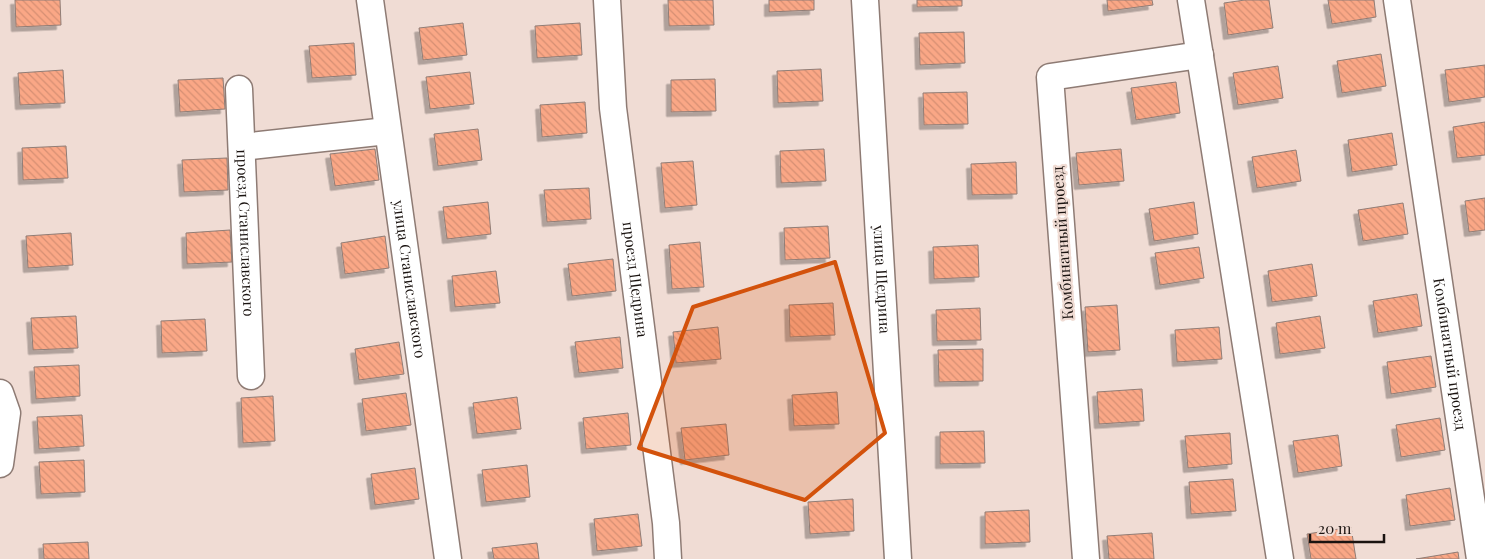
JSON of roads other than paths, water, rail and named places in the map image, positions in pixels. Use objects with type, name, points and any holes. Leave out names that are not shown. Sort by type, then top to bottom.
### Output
[{"type":"street","name":"улица Станиславского","points":[[370,0],[448,559]]},
{"type":"street","name":"проезд Щедрина","points":[[607,0],[613,108],[666,523],[668,559]]},
{"type":"street","name":"улица Щедрина","points":[[865,0],[898,559]]},
{"type":"street","points":[[1191,0],[1280,559]]},
{"type":"street","name":"Комбинатный проезд","points":[[1397,0],[1480,559]]},
{"type":"street","name":"Комбинатный проезд","points":[[1086,559],[1050,77],[1200,55]]},
{"type":"street","name":"проезд Станиславского","points":[[239,88],[251,376]]},
{"type":"street","points":[[242,147],[387,131]]},
{"type":"street","points":[[0,393],[7,414],[0,464]]}]
